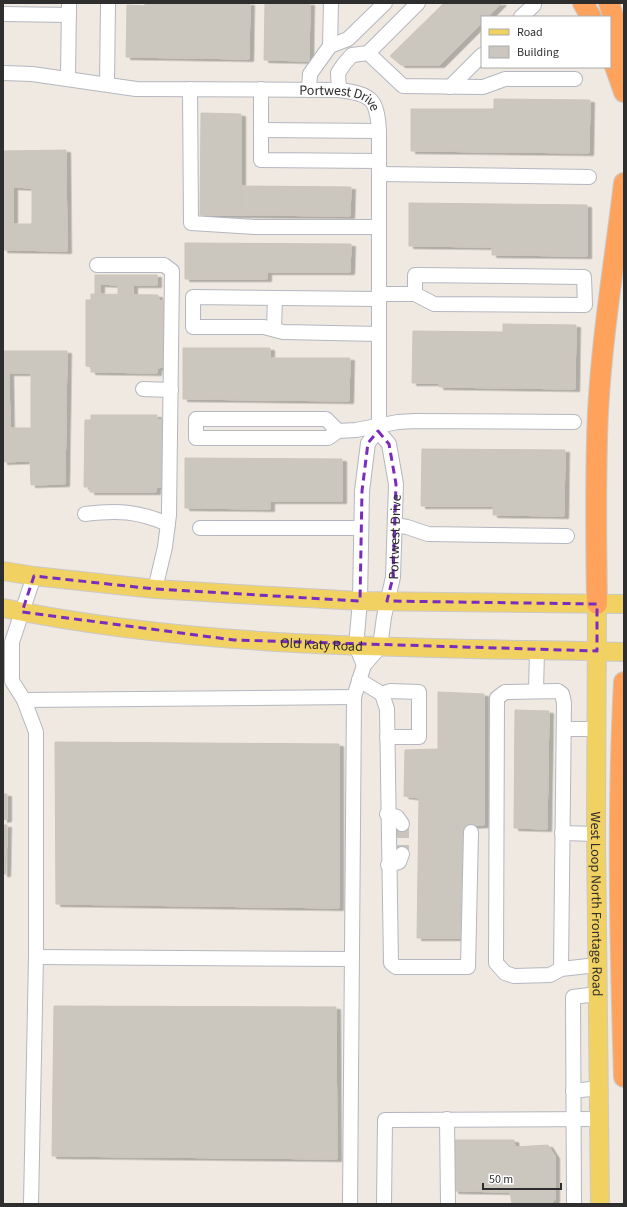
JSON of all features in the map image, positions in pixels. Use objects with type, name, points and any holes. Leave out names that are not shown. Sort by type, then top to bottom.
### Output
[{"type":"highway","points":[[583,3],[590,16]]},
{"type":"highway","points":[[609,3],[624,50]]},
{"type":"highway","points":[[611,55],[624,92]]},
{"type":"highway","points":[[597,604],[596,510],[599,404],[605,338],[624,183]]},
{"type":"highway","points":[[624,682],[620,748],[624,1077]]},
{"type":"main road","points":[[3,571],[34,576],[155,589],[360,601],[624,604]]},
{"type":"main road","name":"West Loop North Frontage Road","points":[[597,604],[596,834],[600,1204]]},
{"type":"main road","name":"Old Katy Road","points":[[3,608],[127,628],[234,640],[380,647],[624,652]]},
{"type":"street","points":[[107,84],[108,3]]},
{"type":"street","points":[[310,90],[310,74],[330,46],[332,3]]},
{"type":"street","points":[[330,46],[348,39],[385,3]]},
{"type":"street","points":[[339,90],[338,73],[352,55],[368,53],[418,3]]},
{"type":"street","points":[[522,16],[534,5]]},
{"type":"street","points":[[3,14],[69,9],[68,78]]},
{"type":"street","points":[[368,53],[403,86],[483,87],[505,73],[576,79]]},
{"type":"street","points":[[450,87],[481,56]]},
{"type":"street","name":"Portwest Drive","points":[[3,73],[68,78],[136,89],[339,90],[354,92],[366,96],[374,102],[378,112],[379,131],[378,429],[389,444],[396,484],[393,576],[387,601],[380,647]]},
{"type":"street","points":[[190,89],[191,223],[255,227],[379,227]]},
{"type":"street","points":[[261,89],[261,160],[379,168],[589,177]]},
{"type":"street","points":[[261,130],[379,131]]},
{"type":"street","points":[[97,265],[164,265],[172,271],[168,524],[165,547],[155,589]]},
{"type":"street","points":[[379,334],[283,332],[264,327],[193,327],[193,297],[379,297],[415,294],[434,304],[585,305],[584,277],[415,275],[415,294]]},
{"type":"street","points":[[274,329],[275,298]]},
{"type":"street","points":[[143,389],[170,390]]},
{"type":"street","points":[[338,431],[326,419],[196,419],[196,438],[328,438],[338,431],[378,429],[398,422],[415,420],[574,422]]},
{"type":"street","points":[[364,665],[356,646],[360,601],[362,491],[368,443],[378,429]]},
{"type":"street","points":[[85,514],[110,511],[138,513],[168,524]]},
{"type":"street","points":[[395,525],[407,527],[428,534],[567,536]]},
{"type":"street","points":[[200,528],[361,528]]},
{"type":"street","points":[[31,1204],[36,957],[36,732],[24,700],[7,681],[12,642],[34,576]]},
{"type":"street","points":[[350,1204],[354,697],[364,665],[380,647]]},
{"type":"street","points":[[536,691],[537,650]]},
{"type":"street","points":[[359,680],[382,694],[387,709],[387,814],[391,963],[396,967],[468,967],[471,832]]},
{"type":"street","points":[[382,694],[390,691],[419,692],[419,737],[387,737]]},
{"type":"street","points":[[561,970],[564,703],[562,694],[558,691],[505,692],[497,698],[496,963],[505,973],[514,976],[550,975],[561,970],[597,965]]},
{"type":"street","points":[[24,700],[354,697]]},
{"type":"street","points":[[564,729],[596,729]]},
{"type":"street","points":[[387,814],[397,817],[402,824]]},
{"type":"street","points":[[562,833],[596,834]]},
{"type":"street","points":[[388,865],[399,862],[402,854]]},
{"type":"street","points":[[36,957],[352,959]]},
{"type":"street","points":[[574,1204],[573,997],[597,994]]},
{"type":"street","points":[[573,1091],[599,1088]]},
{"type":"street","points":[[447,1119],[448,1204]]},
{"type":"street","points":[[384,1204],[385,1120],[600,1119]]},
{"type":"highlighted area","points":[[378,431],[389,444],[396,484],[393,577],[387,601],[597,604],[597,651],[234,640],[22,612],[34,576],[155,589],[360,601],[362,491],[368,443]]},
{"type":"building","points":[[145,3],[250,3],[249,59],[126,57],[127,5],[145,6]]},
{"type":"building","points":[[265,3],[310,3],[309,61],[264,60]]},
{"type":"building","points":[[444,3],[502,3],[489,16],[481,16],[481,24],[440,65],[401,65],[390,56]]},
{"type":"building","points":[[494,99],[590,100],[589,153],[411,151],[411,109],[494,109]]},
{"type":"building","points":[[201,113],[241,114],[241,215],[200,215]]},
{"type":"building","points":[[66,150],[67,251],[3,250],[3,151]],"holes":[[[13,187],[32,188],[32,224],[13,224]]]},
{"type":"building","points":[[241,186],[351,187],[350,216],[241,215]]},
{"type":"building","points":[[409,203],[587,205],[587,256],[492,255],[492,247],[409,246]]},
{"type":"building","points":[[185,243],[351,244],[350,272],[267,272],[267,279],[185,279]]},
{"type":"building","points":[[95,275],[157,275],[157,285],[133,285],[133,294],[118,294],[118,285],[100,284],[100,294],[95,294]]},
{"type":"building","points":[[91,294],[158,295],[159,301],[164,300],[164,367],[157,368],[157,373],[91,372],[91,367],[86,366],[86,300],[91,300]]},
{"type":"building","points":[[503,324],[576,325],[575,389],[439,387],[439,383],[412,383],[413,331],[503,332]]},
{"type":"building","points":[[183,348],[270,348],[270,358],[350,358],[349,401],[183,399]]},
{"type":"building","points":[[3,351],[67,351],[65,484],[31,485],[30,461],[3,462]],"holes":[[[9,373],[31,373],[31,428],[10,428]]]},
{"type":"building","points":[[91,415],[157,415],[157,420],[163,420],[162,487],[156,487],[156,492],[90,492],[90,487],[84,487],[85,420],[91,420]]},
{"type":"building","points":[[422,449],[565,450],[564,516],[493,515],[493,506],[421,506]]},
{"type":"building","points":[[185,458],[342,459],[342,501],[270,501],[270,509],[185,508]]},
{"type":"building","points":[[438,692],[484,694],[484,825],[468,826],[466,938],[417,938],[419,798],[404,796],[405,750],[438,749]]},
{"type":"building","points":[[515,710],[549,711],[547,829],[514,828]]},
{"type":"building","points":[[55,742],[339,744],[339,908],[56,904]]},
{"type":"building","points":[[3,794],[7,794],[7,819],[3,820]]},
{"type":"building","points":[[3,825],[7,825],[6,874],[3,874]]},
{"type":"building","points":[[54,1006],[336,1007],[337,1159],[52,1156]]},
{"type":"building","points":[[453,1140],[514,1140],[515,1147],[548,1145],[555,1156],[555,1200],[550,1204],[512,1204],[510,1192],[454,1191]]},
{"type":"tunnel","points":[[402,824],[402,854]]}]
